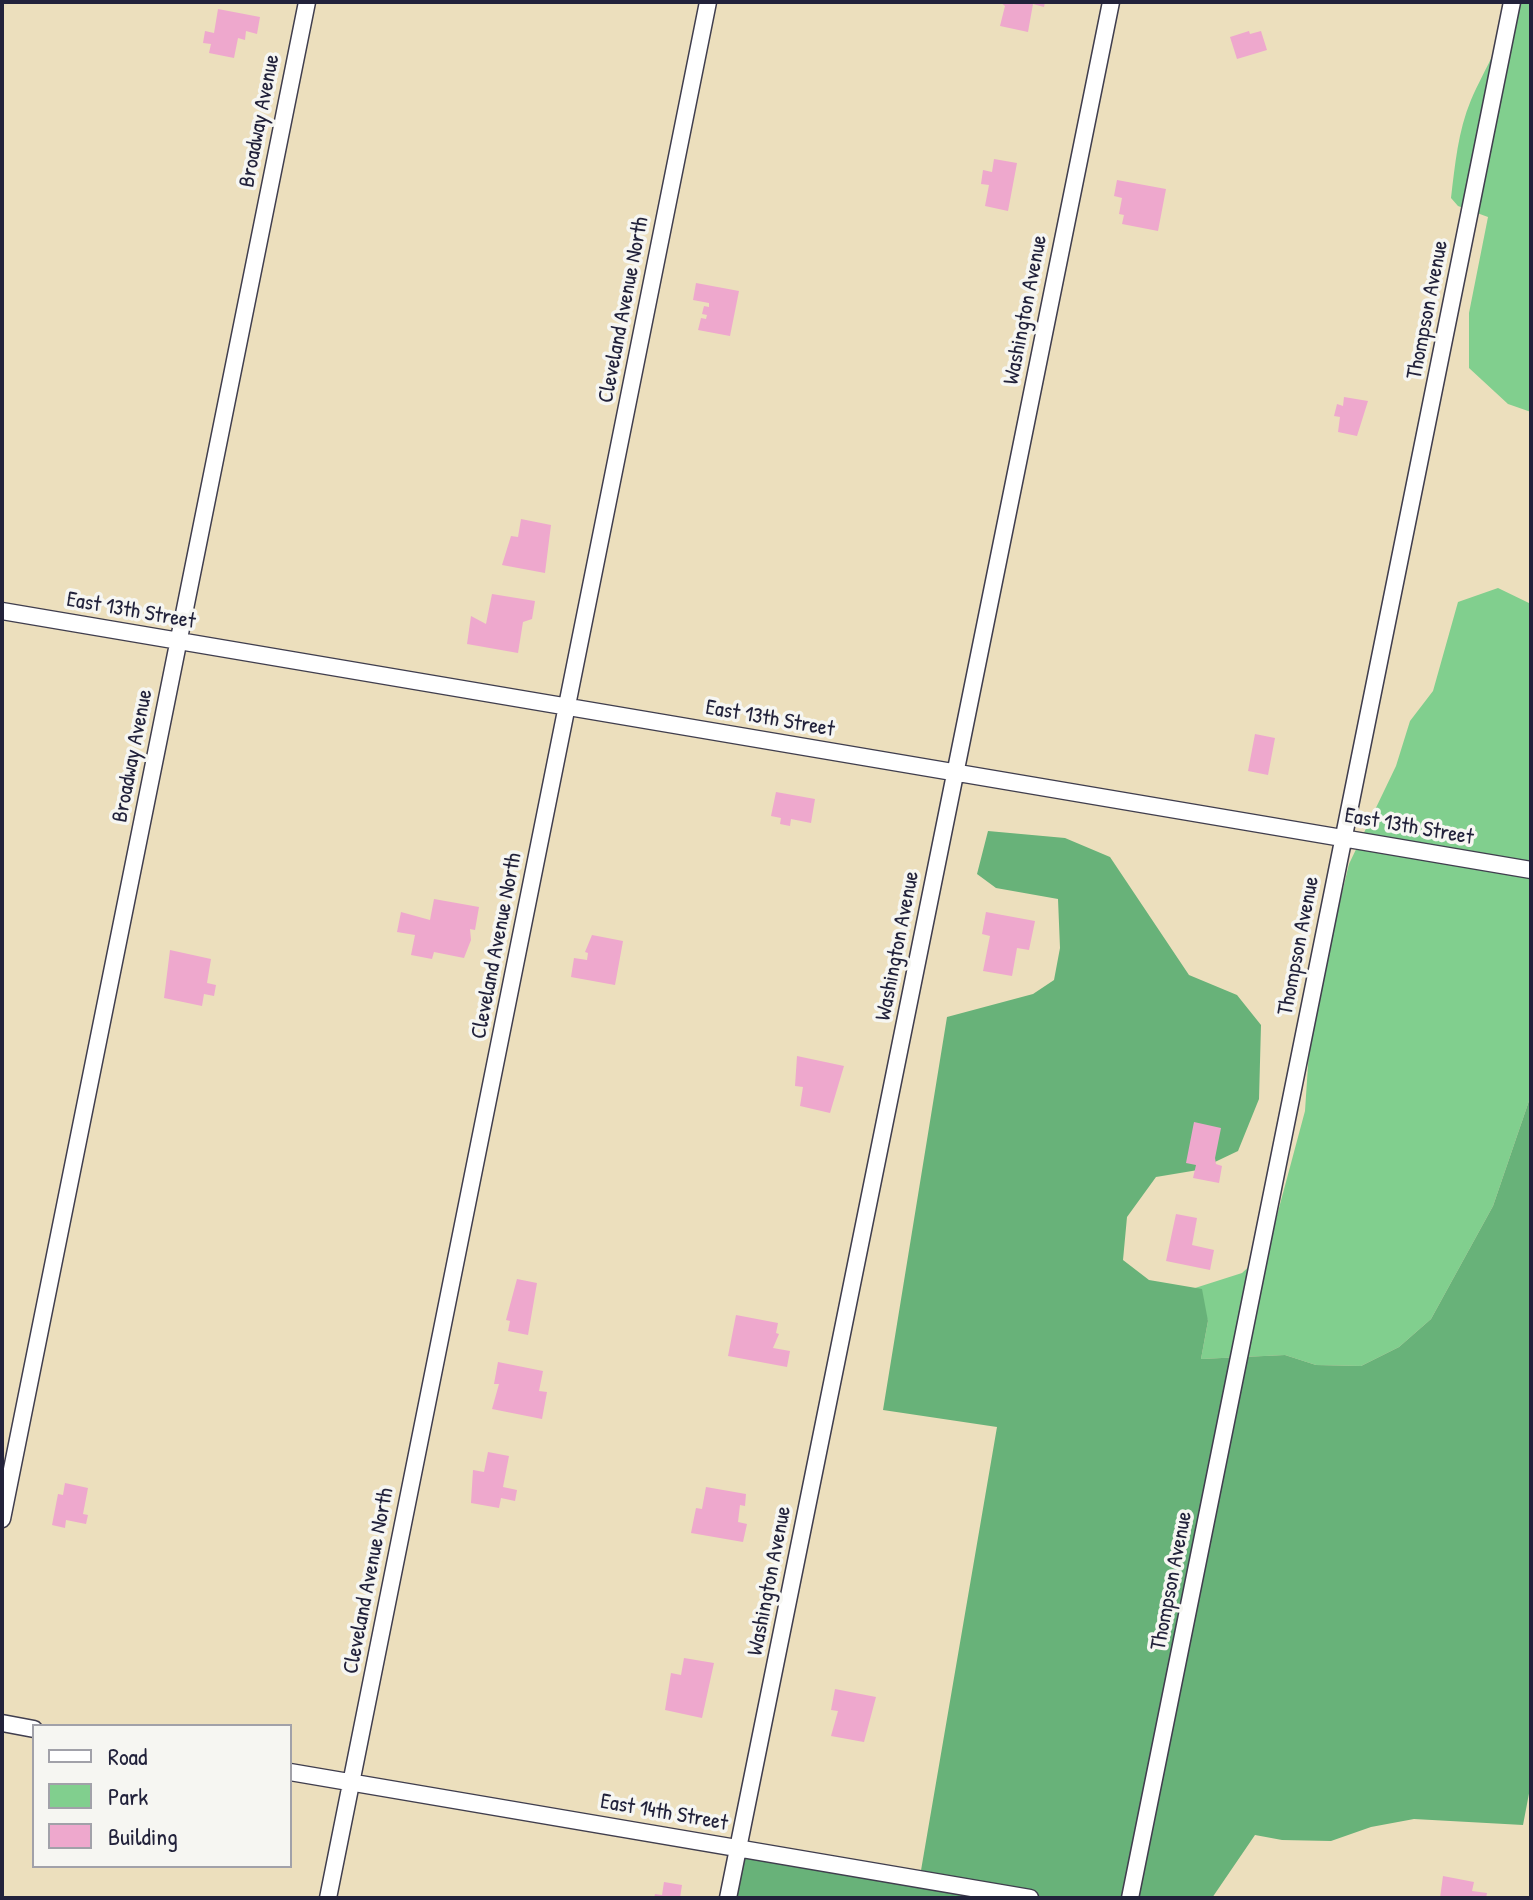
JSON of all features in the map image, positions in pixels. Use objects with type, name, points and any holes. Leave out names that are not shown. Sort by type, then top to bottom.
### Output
[{"type":"street","name":"Broadway Avenue","points":[[2,1519],[307,2]]},
{"type":"street","name":"Cleveland Avenue North","points":[[328,1898],[708,2]]},
{"type":"street","name":"Washington Avenue","points":[[728,1898],[1111,2]]},
{"type":"street","name":"Thompson Avenue","points":[[1130,1898],[1512,2]]},
{"type":"street","name":"East 13th Street","points":[[2,611],[1531,870]]},
{"type":"street","points":[[2,1723],[32,1729]]},
{"type":"street","name":"East 14th Street","points":[[292,1772],[1030,1898]]},
{"type":"green space","points":[[1511,2],[1531,2],[1531,412],[1508,404],[1469,368],[1469,313],[1488,217],[1458,206],[1451,198],[1463,124],[1499,40]]},
{"type":"green space","points":[[1498,588],[1531,604],[1531,1095],[1493,1206],[1431,1319],[1399,1347],[1361,1366],[1316,1365],[1285,1355],[1201,1359],[1208,1321],[1195,1288],[1242,1273],[1268,1249],[1305,1111],[1311,1020],[1349,864],[1396,766],[1410,721],[1433,691],[1458,602]]},
{"type":"green space","points":[[988,831],[1065,838],[1110,857],[1189,975],[1237,995],[1261,1025],[1259,1099],[1238,1151],[1198,1170],[1156,1177],[1127,1217],[1123,1260],[1149,1280],[1202,1289],[1208,1321],[1201,1359],[1285,1355],[1316,1365],[1361,1366],[1399,1347],[1431,1319],[1493,1206],[1531,1095],[1531,1783],[1523,1825],[1414,1819],[1371,1827],[1331,1841],[1282,1840],[1255,1835],[1212,1898],[733,1898],[744,1841],[919,1882],[997,1427],[883,1410],[947,1017],[1033,994],[1054,980],[1060,948],[1058,899],[996,888],[977,874]]},
{"type":"building","points":[[1000,2],[1045,2],[1044,7],[1033,4],[1028,32],[1000,26],[1005,6]]},
{"type":"building","points":[[218,9],[260,17],[257,34],[246,31],[245,40],[238,38],[234,58],[209,53],[211,44],[203,43],[205,31],[214,33]]},
{"type":"building","points":[[1249,31],[1250,34],[1261,31],[1267,50],[1237,59],[1230,37]]},
{"type":"building","points":[[994,159],[1017,163],[1008,211],[985,206],[989,185],[981,184],[983,170],[992,172]]},
{"type":"building","points":[[1117,180],[1166,189],[1158,231],[1122,224],[1124,215],[1119,214],[1122,198],[1114,196]]},
{"type":"building","points":[[696,283],[739,291],[730,336],[698,330],[701,318],[706,319],[707,315],[702,314],[704,306],[709,307],[709,303],[693,300]]},
{"type":"building","points":[[1344,397],[1368,401],[1357,436],[1338,432],[1340,417],[1334,416],[1337,404],[1343,406]]},
{"type":"building","points":[[521,519],[551,525],[545,573],[502,565],[511,536],[518,537]]},
{"type":"building","points":[[492,594],[535,601],[532,619],[523,622],[518,653],[467,644],[471,616],[486,624]]},
{"type":"building","points":[[1255,734],[1275,738],[1268,775],[1248,771]]},
{"type":"building","points":[[776,792],[815,799],[811,823],[791,819],[790,826],[780,824],[781,818],[771,816]]},
{"type":"building","points":[[434,899],[479,907],[475,930],[470,929],[471,940],[464,958],[434,952],[432,959],[411,955],[415,935],[397,932],[401,912],[430,920]]},
{"type":"building","points":[[986,912],[1035,921],[1029,950],[1017,948],[1012,976],[983,971],[990,936],[982,934]]},
{"type":"building","points":[[592,935],[623,941],[615,985],[571,977],[574,958],[587,960],[588,953],[585,952]]},
{"type":"building","points":[[170,950],[211,959],[207,983],[216,985],[214,996],[204,994],[202,1006],[164,998]]},
{"type":"building","points":[[797,1056],[844,1066],[830,1113],[800,1106],[803,1087],[795,1086]]},
{"type":"building","points":[[1194,1122],[1221,1128],[1215,1158],[1216,1164],[1222,1166],[1219,1183],[1193,1178],[1196,1165],[1186,1163]]},
{"type":"building","points":[[1176,1214],[1197,1218],[1192,1245],[1214,1250],[1210,1270],[1166,1261]]},
{"type":"building","points":[[517,1279],[537,1283],[528,1335],[508,1331],[510,1321],[506,1320]]},
{"type":"building","points":[[736,1315],[778,1323],[776,1333],[779,1334],[773,1348],[790,1351],[787,1367],[728,1356]]},
{"type":"building","points":[[498,1362],[543,1371],[539,1391],[547,1392],[542,1419],[492,1409],[499,1384],[494,1384]]},
{"type":"building","points":[[488,1452],[509,1456],[503,1487],[517,1490],[515,1501],[501,1498],[499,1508],[471,1503],[473,1470],[484,1472]]},
{"type":"building","points":[[65,1483],[88,1488],[83,1514],[88,1515],[86,1524],[66,1520],[65,1528],[52,1525],[58,1494],[63,1495]]},
{"type":"building","points":[[706,1487],[746,1494],[745,1506],[740,1505],[738,1522],[747,1524],[743,1542],[691,1533],[696,1508],[702,1509]]},
{"type":"building","points":[[684,1658],[714,1663],[702,1718],[665,1710],[671,1673],[681,1675]]},
{"type":"building","points":[[835,1689],[876,1697],[864,1742],[831,1736],[838,1711],[831,1710]]},
{"type":"building","points":[[1443,1876],[1474,1882],[1472,1891],[1487,1893],[1486,1898],[1440,1898]]},
{"type":"building","points":[[664,1882],[682,1885],[680,1898],[654,1898],[655,1894],[662,1895]]}]
